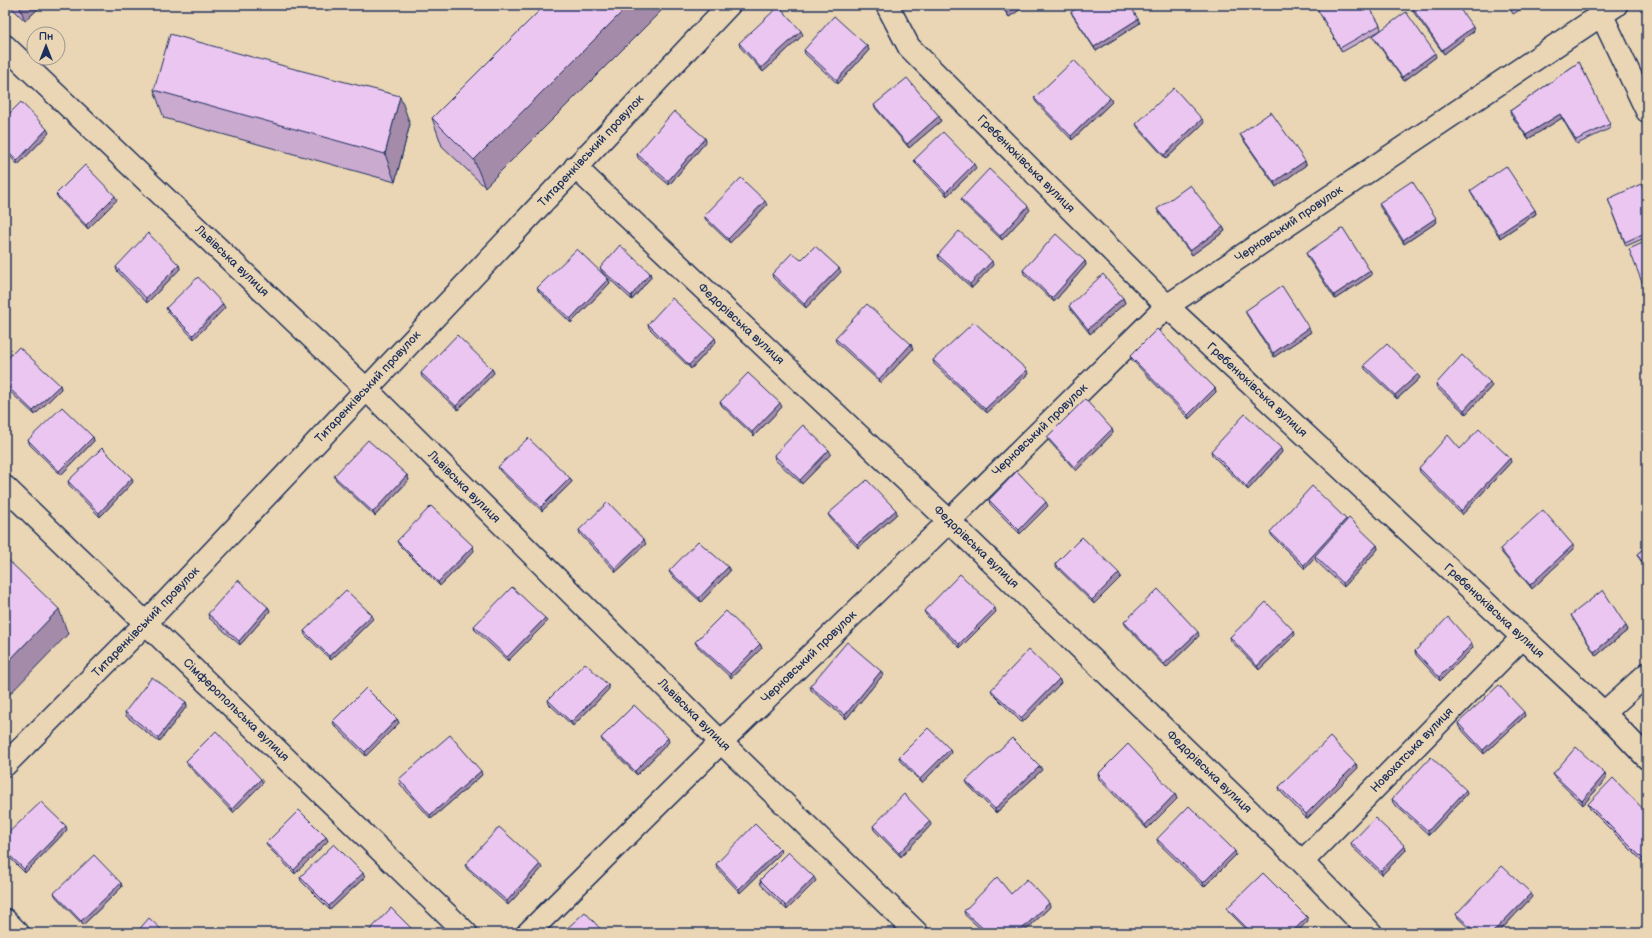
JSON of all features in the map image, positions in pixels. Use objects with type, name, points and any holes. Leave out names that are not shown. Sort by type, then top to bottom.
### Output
[{"type":"street","name":"Титаренківський провулок","points":[[5,765],[146,623],[729,5]]},
{"type":"street","name":"Гребенюківська вулиця","points":[[887,5],[909,47],[1167,306],[1604,713],[1647,758]]},
{"type":"street","name":"Черновський провулок","points":[[528,933],[1167,306],[1552,47],[1605,8]]},
{"type":"street","points":[[1605,8],[1647,111]]},
{"type":"street","name":"Львівська вулиця","points":[[5,46],[366,389],[721,742],[917,933]]},
{"type":"street","name":"Федорівська вулиця","points":[[575,167],[948,520],[1302,862],[1371,933]]},
{"type":"street","name":"Сімферопольська вулиця","points":[[5,487],[466,933]]},
{"type":"street","name":"Новохатська вулиця","points":[[1302,862],[1523,638]]},
{"type":"street","points":[[1604,713],[1647,674]]},
{"type":"street","points":[[5,920],[18,933]]},
{"type":"building","points":[[545,5],[629,5],[474,160],[432,118]]},
{"type":"building","points":[[1002,5],[1019,5],[1007,13]]},
{"type":"building","points":[[1082,5],[1130,5],[1138,19],[1094,47],[1071,12]]},
{"type":"building","points":[[1315,5],[1368,5],[1380,25],[1340,48]]},
{"type":"building","points":[[1418,5],[1457,5],[1473,27],[1442,50],[1413,9]]},
{"type":"building","points":[[1509,5],[1519,5],[1512,10]]},
{"type":"building","points":[[779,6],[801,31],[761,68],[739,43]]},
{"type":"building","points":[[1406,12],[1435,53],[1402,77],[1373,36]]},
{"type":"building","points":[[834,16],[867,46],[837,80],[804,50]]},
{"type":"building","points":[[170,34],[291,68],[400,96],[385,154],[154,90]]},
{"type":"building","points":[[1074,60],[1110,98],[1071,136],[1034,98]]},
{"type":"building","points":[[1579,62],[1610,124],[1576,140],[1560,114],[1526,135],[1510,111]]},
{"type":"building","points":[[907,78],[939,116],[907,144],[874,105]]},
{"type":"building","points":[[1174,88],[1202,119],[1164,155],[1136,124]]},
{"type":"building","points":[[21,102],[47,129],[17,161],[5,149],[5,118]]},
{"type":"building","points":[[674,111],[705,138],[668,181],[637,154]]},
{"type":"building","points":[[1271,112],[1305,161],[1274,182],[1240,134]]},
{"type":"building","points":[[943,132],[974,164],[946,192],[914,160]]},
{"type":"building","points":[[85,165],[115,196],[86,225],[56,194]]},
{"type":"building","points":[[1506,166],[1535,210],[1499,234],[1470,191]]},
{"type":"building","points":[[989,169],[1028,206],[1000,236],[961,199]]},
{"type":"building","points":[[741,178],[765,201],[728,239],[704,216]]},
{"type":"building","points":[[1412,181],[1436,218],[1403,240],[1379,203]]},
{"type":"building","points":[[1641,184],[1647,199],[1647,232],[1625,242],[1608,199]]},
{"type":"building","points":[[1190,185],[1223,227],[1190,251],[1157,209]]},
{"type":"building","points":[[1343,228],[1370,271],[1334,295],[1306,253]]},
{"type":"building","points":[[959,231],[992,261],[970,284],[938,255]]},
{"type":"building","points":[[148,233],[179,265],[146,298],[116,267]]},
{"type":"building","points":[[1056,234],[1085,261],[1052,298],[1023,270]]},
{"type":"building","points":[[1647,241],[1647,295],[1629,249]]},
{"type":"building","points":[[620,245],[650,273],[631,296],[600,268]]},
{"type":"building","points":[[815,246],[839,268],[804,304],[772,274],[792,253],[801,260]]},
{"type":"building","points":[[577,249],[608,279],[570,319],[537,288]]},
{"type":"building","points":[[1103,274],[1123,298],[1088,329],[1069,306]]},
{"type":"building","points":[[198,277],[223,304],[193,335],[166,308]]},
{"type":"building","points":[[1282,286],[1309,328],[1273,353],[1245,311]]},
{"type":"building","points":[[672,298],[715,338],[689,365],[648,324]]},
{"type":"building","points":[[867,304],[911,344],[879,379],[835,338]]},
{"type":"building","points":[[974,322],[1027,370],[985,409],[933,360]]},
{"type":"building","points":[[1157,329],[1215,388],[1188,415],[1130,356]]},
{"type":"building","points":[[457,335],[492,369],[456,406],[421,373]]},
{"type":"building","points":[[1387,344],[1418,374],[1395,395],[1364,365]]},
{"type":"building","points":[[19,347],[60,385],[33,411],[5,384],[5,361]]},
{"type":"building","points":[[1462,355],[1490,382],[1464,410],[1436,384]]},
{"type":"building","points":[[748,373],[780,403],[752,432],[720,402]]},
{"type":"building","points":[[1085,399],[1112,429],[1074,467],[1047,437]]},
{"type":"building","points":[[62,407],[93,437],[59,471],[28,440]]},
{"type":"building","points":[[1245,414],[1281,448],[1246,486],[1211,451]]},
{"type":"building","points":[[803,425],[829,450],[800,480],[774,455]]},
{"type":"building","points":[[1479,429],[1510,458],[1461,511],[1419,468],[1448,435],[1460,449]]},
{"type":"building","points":[[528,438],[570,478],[541,507],[498,467]]},
{"type":"building","points":[[368,440],[407,475],[373,512],[334,476]]},
{"type":"building","points":[[102,448],[132,478],[99,513],[68,481]]},
{"type":"building","points":[[1017,471],[1046,502],[1019,530],[989,500]]},
{"type":"building","points":[[867,480],[896,510],[857,544],[828,514]]},
{"type":"building","points":[[1312,486],[1346,519],[1304,565],[1270,532]]},
{"type":"building","points":[[608,502],[644,540],[615,568],[579,530]]},
{"type":"building","points":[[431,506],[473,546],[438,582],[397,541]]},
{"type":"building","points":[[1543,510],[1573,545],[1530,585],[1500,549]]},
{"type":"building","points":[[1349,518],[1377,545],[1343,583],[1315,556]]},
{"type":"building","points":[[1082,537],[1119,573],[1092,600],[1055,564]]},
{"type":"building","points":[[698,541],[728,567],[699,598],[669,571]]},
{"type":"building","points":[[1647,546],[1647,569],[1637,554]]},
{"type":"building","points":[[5,557],[59,609],[5,665]]},
{"type":"building","points":[[960,574],[995,608],[959,644],[924,611]]},
{"type":"building","points":[[238,580],[268,607],[239,641],[208,614]]},
{"type":"building","points":[[512,587],[545,618],[507,657],[474,626]]},
{"type":"building","points":[[1158,589],[1198,632],[1164,664],[1124,622]]},
{"type":"building","points":[[346,590],[372,615],[329,656],[304,631]]},
{"type":"building","points":[[1603,590],[1626,626],[1594,652],[1571,615]]},
{"type":"building","points":[[1266,602],[1294,631],[1257,666],[1230,637]]},
{"type":"building","points":[[726,611],[760,644],[730,674],[695,642]]},
{"type":"building","points":[[1448,617],[1472,644],[1439,677],[1415,651]]},
{"type":"building","points":[[847,642],[881,671],[845,715],[810,686]]},
{"type":"building","points":[[1029,650],[1059,679],[1021,718],[991,690]]},
{"type":"building","points":[[585,663],[608,685],[571,722],[548,700]]},
{"type":"building","points":[[152,677],[186,702],[158,738],[125,712]]},
{"type":"building","points":[[1499,685],[1524,712],[1483,750],[1458,723]]},
{"type":"building","points":[[366,688],[397,719],[365,752],[333,721]]},
{"type":"building","points":[[634,705],[668,738],[635,771],[601,738]]},
{"type":"building","points":[[928,728],[950,749],[920,779],[899,757]]},
{"type":"building","points":[[216,731],[261,779],[232,809],[186,761]]},
{"type":"building","points":[[450,735],[481,771],[430,815],[399,779]]},
{"type":"building","points":[[1330,737],[1356,764],[1306,814],[1279,787]]},
{"type":"building","points":[[1012,738],[1040,766],[995,809],[966,781]]},
{"type":"building","points":[[1128,744],[1175,794],[1145,825],[1098,774]]},
{"type":"building","points":[[1576,747],[1605,774],[1582,801],[1553,774]]},
{"type":"building","points":[[1431,757],[1466,790],[1428,831],[1392,799]]},
{"type":"building","points":[[1613,778],[1647,813],[1646,862],[1588,804]]},
{"type":"building","points":[[904,794],[930,821],[899,853],[873,826]]},
{"type":"building","points":[[41,802],[66,826],[24,869],[5,851],[5,836]]},
{"type":"building","points":[[1189,806],[1235,851],[1203,883],[1157,839]]},
{"type":"building","points":[[299,810],[326,837],[294,870],[266,843]]},
{"type":"building","points":[[1375,818],[1405,846],[1381,871],[1351,843]]},
{"type":"building","points":[[755,824],[780,849],[739,889],[716,864]]},
{"type":"building","points":[[499,827],[540,864],[507,901],[465,865]]},
{"type":"building","points":[[334,844],[363,873],[329,906],[300,877]]},
{"type":"building","points":[[788,852],[814,877],[786,906],[760,880]]},
{"type":"building","points":[[94,855],[121,883],[81,921],[54,893]]},
{"type":"building","points":[[1502,866],[1531,893],[1492,933],[1477,933],[1456,914]]},
{"type":"building","points":[[1263,873],[1307,917],[1291,933],[1252,933],[1227,908]]},
{"type":"building","points":[[997,877],[1011,894],[1027,879],[1049,903],[1018,933],[988,933],[964,911]]},
{"type":"building","points":[[391,908],[416,933],[367,933]]},
{"type":"building","points":[[585,912],[604,933],[562,933]]},
{"type":"building","points":[[149,918],[165,933],[136,933]]},
{"type":"building","points":[[1316,928],[1321,933],[1311,933]]},
{"type":"building","points":[[868,929],[872,933],[863,933]]}]
